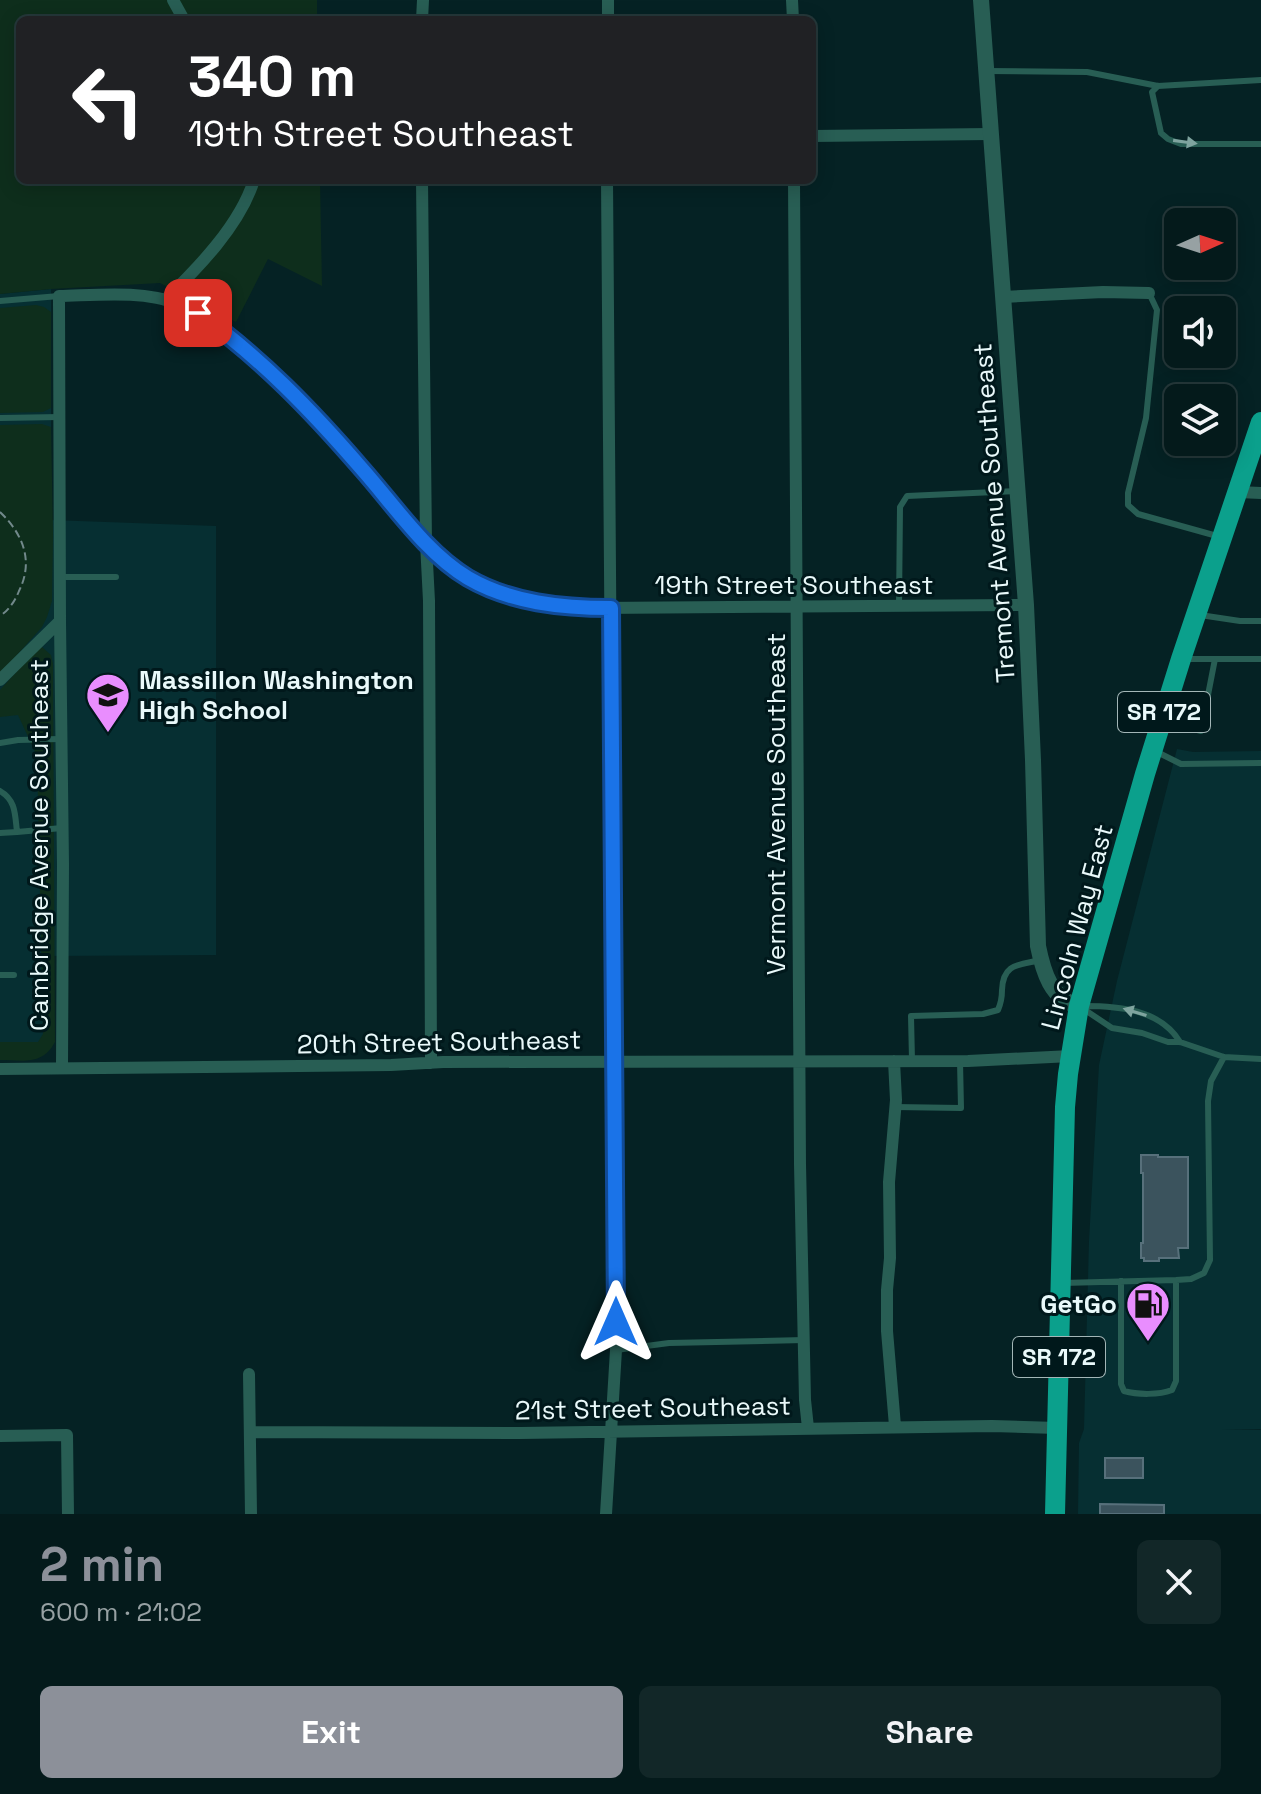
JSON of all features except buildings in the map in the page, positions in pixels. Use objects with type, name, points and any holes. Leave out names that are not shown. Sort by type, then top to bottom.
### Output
[{"type":"main road","name":"Lincoln Way East","points":[[1055,1514],[1065,1107],[1079,1006],[1161,720],[1261,422]]},
{"type":"street","name":"Tremont Avenue Southeast","points":[[981,0],[1026,605],[1037,926],[1046,977],[1057,994],[1070,1004],[1079,1006]]},
{"type":"street","points":[[816,136],[990,134]]},
{"type":"street","points":[[165,300],[197,269],[228,229],[252,184]]},
{"type":"street","points":[[422,184],[429,601],[431,1063]]},
{"type":"street","points":[[606,1514],[616,1350],[607,184]]},
{"type":"street","name":"Vermont Avenue Southeast","points":[[794,184],[800,1164],[808,1428]]},
{"type":"street","points":[[1003,297],[1149,293]]},
{"type":"street","name":"19th Street Southeast","points":[[59,296],[115,294],[165,300],[198,313],[267,368],[338,442],[426,543],[452,567],[497,592],[567,606],[611,608],[1026,605]]},
{"type":"street","name":"Cambridge Avenue Southeast","points":[[59,296],[62,1068]]},
{"type":"street","points":[[1238,492],[1261,493]]},
{"type":"street","points":[[0,680],[60,621]]},
{"type":"street","name":"20th Street Southeast","points":[[0,1069],[431,1063],[960,1061],[1071,1056]]},
{"type":"street","points":[[894,1061],[887,1304],[895,1426]]},
{"type":"street","points":[[249,1374],[251,1514]]},
{"type":"street","name":"21st Street Southeast","points":[[250,1432],[520,1433],[895,1426],[1057,1428]]},
{"type":"street","points":[[0,1436],[67,1435],[68,1514]]},
{"type":"lane","points":[[986,71],[1087,72],[1158,86],[1261,80]]},
{"type":"lane","points":[[1158,86],[1152,92],[1153,100],[1161,133],[1168,139],[1181,144],[1261,144]]},
{"type":"lane","points":[[1149,293],[1157,310],[1148,402],[1128,505],[1138,514],[1222,538]]},
{"type":"lane","points":[[0,301],[59,296]]},
{"type":"lane","points":[[0,418],[60,417]]},
{"type":"lane","points":[[899,607],[900,507],[907,496],[1017,491]]},
{"type":"lane","points":[[60,577],[116,577]]},
{"type":"lane","points":[[1196,614],[1261,621]]},
{"type":"lane","points":[[1181,659],[1261,659]]},
{"type":"lane","points":[[1161,720],[1201,731],[1215,659]]},
{"type":"lane","points":[[0,743],[61,739]]},
{"type":"lane","points":[[1152,749],[1181,764],[1261,763]]},
{"type":"lane","points":[[0,791],[10,798],[17,832]]},
{"type":"lane","points":[[0,833],[62,828]]},
{"type":"lane","points":[[912,1061],[911,1016],[983,1014],[998,1010],[1006,971],[1041,960]]},
{"type":"lane","points":[[0,975],[14,975]]},
{"type":"lane","points":[[1079,1006],[1116,1006],[1153,1018],[1173,1030],[1180,1042]]},
{"type":"lane","points":[[1079,1006],[1112,1028],[1142,1033],[1168,1042],[1180,1042],[1224,1057],[1261,1059]]},
{"type":"lane","points":[[1060,1283],[1191,1279],[1204,1273],[1210,1260],[1208,1101],[1211,1081],[1224,1057]]},
{"type":"lane","points":[[895,1107],[961,1108],[960,1061]]},
{"type":"lane","points":[[1121,1281],[1121,1384],[1124,1391],[1131,1393],[1164,1393],[1172,1390],[1176,1381],[1176,1280]]},
{"type":"lane","points":[[616,1350],[669,1343],[804,1340]]},
{"type":"path","points":[[0,512],[22,540],[27,559],[25,578],[17,596],[0,616]]},
{"type":"shaded area","name":"Massillon Washington High School","points":[[51,289],[51,520],[216,526],[216,955],[43,956],[44,1048],[0,1048],[0,294]]},
{"type":"shaded area","points":[[1177,749],[1193,752],[1261,751],[1261,1429],[1222,1429],[1261,1430],[1261,1514],[1078,1514],[1099,1065],[1117,981]]},
{"type":"green space","points":[[0,0],[317,0],[317,16],[16,16],[16,184],[320,184],[322,286],[268,259],[236,322],[160,283],[0,294]]},
{"type":"green space","points":[[36,305],[51,312],[51,408],[43,412],[0,413],[0,308]]},
{"type":"green space","points":[[42,424],[51,427],[52,601],[42,627],[0,674],[0,425]]},
{"type":"green space","points":[[42,647],[51,655],[53,664],[55,1042],[38,1058],[0,1060],[0,1042],[38,1042],[43,1034],[37,756],[18,715],[0,717],[0,690]]},
{"type":"place","name":"Massillon Washington High School","points":[[108,734]]},
{"type":"place","name":"GetGo","points":[[1148,1343]]},
{"type":"route","points":[[198,313],[245,348],[304,404],[426,543],[452,567],[488,588],[516,598],[567,606],[611,608],[616,1322]]}]
